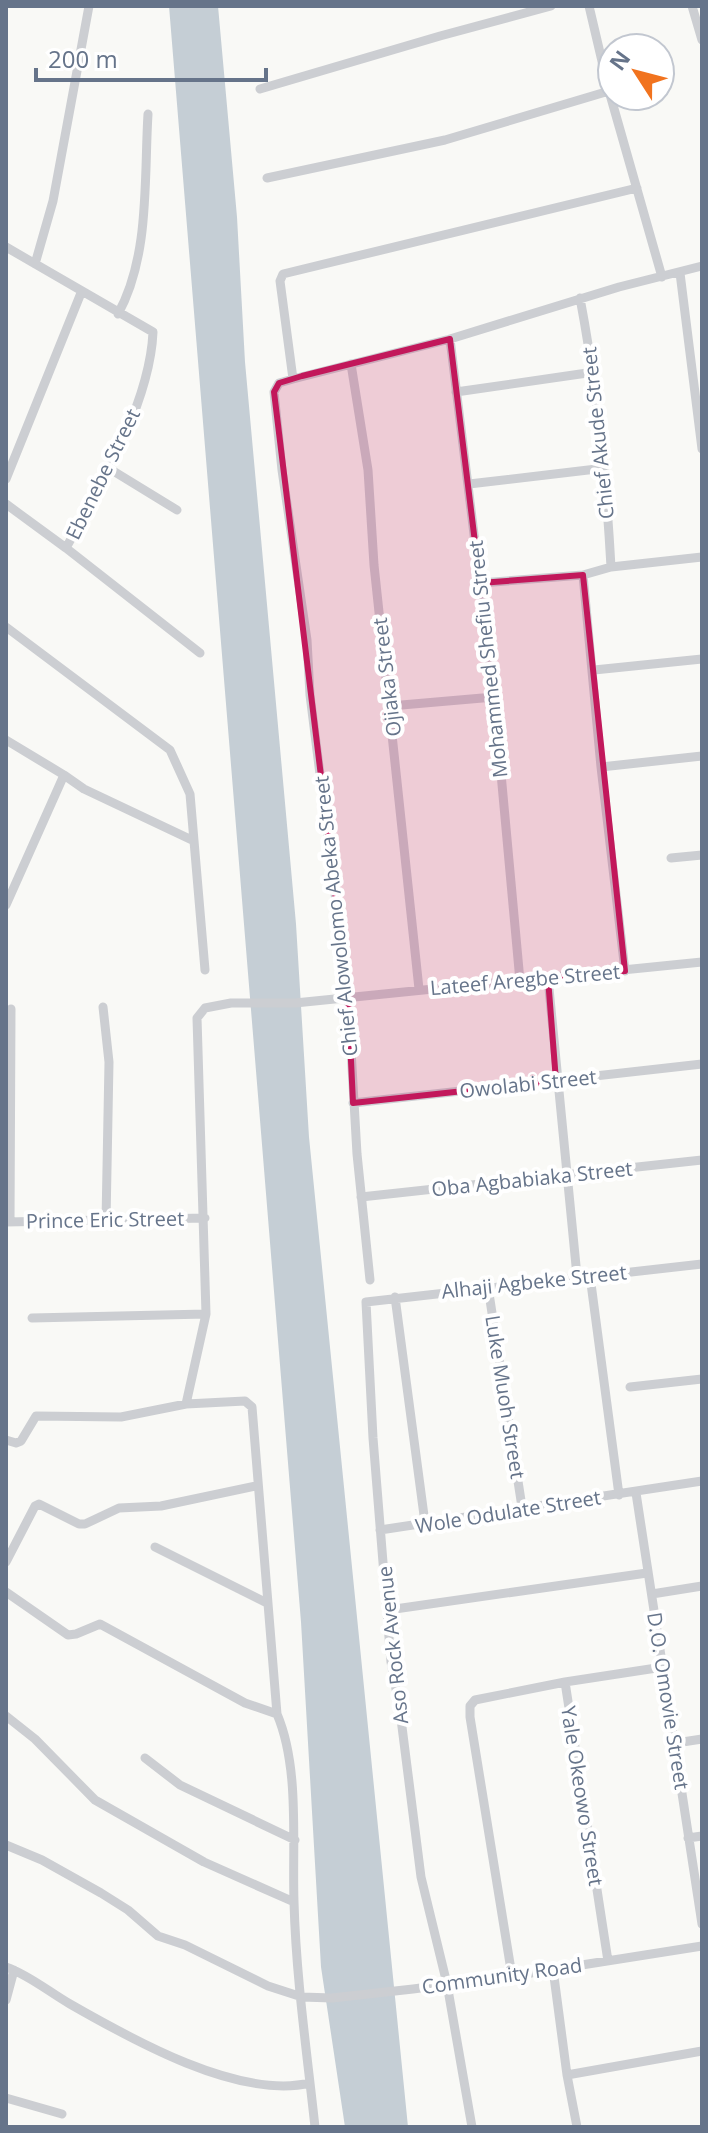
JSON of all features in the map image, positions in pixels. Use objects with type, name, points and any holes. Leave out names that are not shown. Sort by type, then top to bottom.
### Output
[{"type":"street","points":[[35,264],[53,201],[89,6]]},
{"type":"street","points":[[260,89],[551,6]]},
{"type":"street","points":[[589,6],[596,36]]},
{"type":"street","points":[[692,6],[702,40]]},
{"type":"street","points":[[267,178],[445,140],[596,95]]},
{"type":"street","points":[[615,112],[662,277]]},
{"type":"street","points":[[118,314],[130,292],[136,268],[148,114]]},
{"type":"street","points":[[637,188],[283,274],[280,281],[293,379],[450,339],[580,298],[702,266]]},
{"type":"street","name":"Ebenebe Street","points":[[6,247],[153,332],[139,401],[110,469],[66,548]]},
{"type":"street","points":[[680,273],[702,449]]},
{"type":"street","points":[[6,479],[81,293]]},
{"type":"street","name":"Chief Akude Street","points":[[580,298],[594,372],[605,468],[611,567]]},
{"type":"street","name":"Mohammed Shefiu Street","points":[[450,339],[494,697],[520,981]]},
{"type":"street","name":"Ojiaka Street","points":[[351,364],[368,470],[374,565],[419,989]]},
{"type":"street","points":[[456,392],[594,372]]},
{"type":"street","name":"Chief Alowolomo Abeka Street","points":[[293,379],[279,383],[275,397],[282,470],[307,640],[310,695],[348,997],[353,1103],[370,1280]]},
{"type":"street","points":[[469,484],[605,468]]},
{"type":"street","points":[[110,469],[177,510]]},
{"type":"street","points":[[6,504],[200,653]]},
{"type":"street","points":[[480,583],[583,575],[611,567],[702,557]]},
{"type":"street","points":[[583,575],[625,971]]},
{"type":"street","points":[[6,627],[170,750],[190,794],[205,970]]},
{"type":"street","points":[[594,670],[702,659]]},
{"type":"street","points":[[390,706],[494,697]]},
{"type":"street","points":[[6,740],[84,789],[194,841]]},
{"type":"street","points":[[601,767],[702,756]]},
{"type":"street","points":[[6,905],[64,775]]},
{"type":"street","points":[[671,858],[702,855]]},
{"type":"street","name":"Lateef Aregbe Street","points":[[205,1218],[197,1018],[205,1008],[231,1003],[295,1003],[702,962]]},
{"type":"street","points":[[548,978],[577,1276]]},
{"type":"street","points":[[103,1007],[109,1062],[106,1221]]},
{"type":"street","points":[[8,1222],[11,1009]]},
{"type":"street","name":"Owolabi Street","points":[[353,1103],[702,1064]]},
{"type":"street","name":"Oba Agbabiaka Street","points":[[361,1197],[702,1160]]},
{"type":"street","points":[[186,1404],[206,1314],[205,1218]]},
{"type":"street","name":"Prince Eric Street","points":[[8,1222],[205,1218]]},
{"type":"street","name":"Alhaji Agbeke Street","points":[[366,1302],[702,1264]]},
{"type":"street","points":[[590,1276],[619,1495]]},
{"type":"street","name":"Luke Muoh Street","points":[[488,1287],[522,1507]]},
{"type":"street","points":[[395,1297],[425,1523]]},
{"type":"street","name":"Aso Rock Avenue","points":[[366,1302],[391,1662],[421,1877],[447,1984],[472,2127]]},
{"type":"street","points":[[32,1318],[206,1314]]},
{"type":"street","points":[[630,1387],[702,1379]]},
{"type":"street","points":[[6,1440],[21,1441],[36,1416],[121,1417],[186,1404],[250,1402],[277,1714],[287,1741],[295,1840],[294,1902],[315,2127]]},
{"type":"street","name":"Wole Odulate Street","points":[[380,1530],[702,1481]]},
{"type":"street","points":[[6,1562],[35,1506],[39,1504],[85,1524],[119,1508],[161,1506],[256,1486]]},
{"type":"street","name":"D.O. Omovie Street","points":[[636,1493],[702,1924]]},
{"type":"street","points":[[155,1547],[267,1603]]},
{"type":"street","points":[[388,1610],[647,1573]]},
{"type":"street","points":[[652,1594],[702,1586]]},
{"type":"street","points":[[6,1592],[68,1635],[100,1624],[222,1692],[277,1714]]},
{"type":"street","name":"Yale Okeowo Street","points":[[608,1961],[565,1682],[663,1667]]},
{"type":"street","points":[[512,1976],[470,1706],[475,1700],[565,1682]]},
{"type":"street","points":[[6,1716],[35,1739],[95,1800],[204,1862],[294,1902]]},
{"type":"street","points":[[676,1743],[702,1739]]},
{"type":"street","points":[[145,1758],[180,1785],[295,1840]]},
{"type":"street","points":[[688,1838],[702,1836]]},
{"type":"street","name":"Community Road","points":[[6,1845],[42,1860],[101,1893],[128,1910],[158,1936],[185,1945],[268,1986],[302,1997],[332,1998],[413,1989],[702,1946]]},
{"type":"street","points":[[6,2000],[10,1968],[113,2029],[171,2056],[251,2085],[294,2087],[310,2083]]},
{"type":"street","points":[[553,1969],[577,2127]]},
{"type":"street","points":[[567,2075],[702,2051]]},
{"type":"street","points":[[6,2098],[62,2114]]},
{"type":"highlighted area","points":[[450,339],[480,583],[583,575],[625,971],[548,978],[556,1081],[353,1103],[348,997],[274,392],[279,383],[302,376]]},
{"type":"shaded area","points":[[169,6],[218,6],[237,217],[245,362],[296,924],[309,1137],[408,2127],[345,2127],[321,1967],[301,1622]]}]
